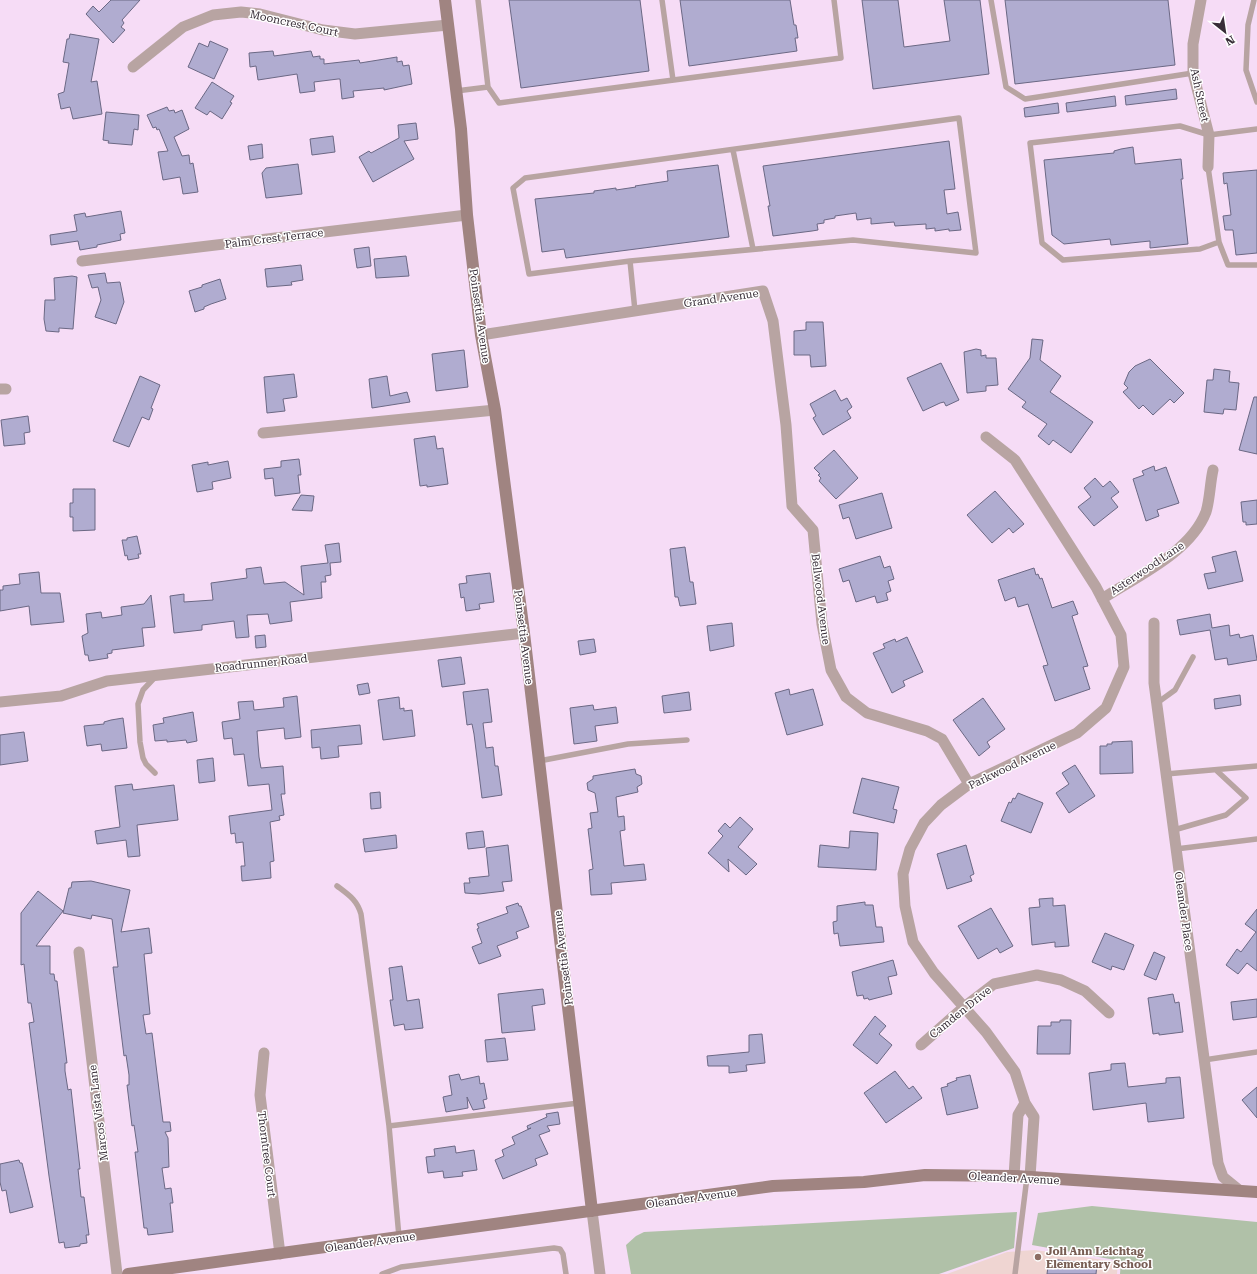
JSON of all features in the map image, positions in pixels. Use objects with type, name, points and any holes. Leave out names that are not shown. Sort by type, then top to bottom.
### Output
[{"type":"street","name":"Poinsettia Avenue","points":[[445,0],[456,91],[467,215],[481,335],[495,410],[524,633],[600,1274]]},
{"type":"street","name":"Ash Street","points":[[1201,0],[1193,44],[1193,73],[1209,135],[1208,168]]},
{"type":"street","name":"Mooncrest Court","points":[[133,67],[183,27],[213,15],[241,12],[260,14],[323,30],[355,34],[448,25]]},
{"type":"street","name":"Palm Crest Terrace","points":[[82,262],[467,215]]},
{"type":"street","name":"Grand Avenue","points":[[481,335],[763,291],[773,321],[786,425],[792,506],[813,530]]},
{"type":"street","points":[[263,433],[495,410]]},
{"type":"street","name":"Parkwood Avenue","points":[[986,437],[1015,460],[1102,599],[1121,635],[1124,667],[1106,708],[1077,733],[969,784],[941,805],[924,824],[910,850],[903,874],[905,906],[913,942],[934,973],[986,1032],[1015,1072],[1025,1103],[1034,1117],[1028,1177]]},
{"type":"street","name":"Asterwood Lane","points":[[1102,599],[1174,553],[1188,541],[1197,530],[1206,511],[1213,470]]},
{"type":"street","name":"Bellwood Avenue","points":[[813,530],[822,624],[831,670],[846,697],[867,713],[927,731],[942,739],[969,784]]},
{"type":"street","name":"Oleander Place","points":[[1154,623],[1154,683],[1218,1163],[1223,1177],[1239,1190]]},
{"type":"street","name":"Roadrunner Road","points":[[0,702],[61,696],[107,681],[524,633]]},
{"type":"street","name":"Marcos Vista Lane","points":[[78,952],[117,1274]]},
{"type":"street","name":"Camden Drive","points":[[921,1044],[964,1007],[994,984],[1012,979],[1037,975],[1061,980],[1085,992],[1109,1013]]},
{"type":"street","name":"Thorntree Court","points":[[264,1053],[260,1095],[280,1254]]},
{"type":"street","points":[[1014,1176],[1018,1115],[1025,1103]]},
{"type":"street","name":"Oleander Avenue","points":[[128,1274],[193,1270],[280,1254],[773,1186],[864,1182],[925,1175],[1014,1176],[1257,1192]]},
{"type":"lane","points":[[478,0],[488,87],[499,103],[841,58],[834,0]]},
{"type":"lane","points":[[662,0],[673,80]]},
{"type":"lane","points":[[991,0],[1006,87],[1025,99],[1193,73]]},
{"type":"lane","points":[[1254,0],[1248,25],[1246,70],[1257,102]]},
{"type":"lane","points":[[456,91],[488,87]]},
{"type":"lane","points":[[959,118],[976,253],[853,240],[630,261],[529,274],[513,188],[525,178],[733,150],[959,118]]},
{"type":"lane","points":[[1218,242],[1200,249],[1062,260],[1042,243],[1030,142],[1180,126],[1209,135],[1257,129]]},
{"type":"lane","points":[[733,150],[753,250]]},
{"type":"lane","points":[[1208,168],[1218,242],[1228,265],[1257,265]]},
{"type":"lane","points":[[630,261],[635,311]]},
{"type":"lane","points":[[1157,703],[1175,690],[1193,657]]},
{"type":"lane","points":[[155,773],[146,764],[143,758],[137,709],[141,694],[157,675]]},
{"type":"lane","points":[[539,761],[628,744],[687,740]]},
{"type":"lane","points":[[1166,774],[1257,766]]},
{"type":"lane","points":[[1174,830],[1226,815],[1246,798],[1216,770]]},
{"type":"lane","points":[[1176,849],[1257,839]]},
{"type":"lane","points":[[337,886],[353,897],[361,914],[389,1126],[399,1238]]},
{"type":"lane","points":[[1204,1060],[1257,1052]]},
{"type":"lane","points":[[389,1126],[580,1103]]},
{"type":"lane","points":[[1015,1274],[1028,1177]]},
{"type":"lane","points":[[382,1274],[401,1267],[554,1248],[560,1249],[566,1274]]},
{"type":"shaded area","name":"Joli Ann Leichtag Elementary School","points":[[1035,1250],[1118,1262],[1117,1274],[947,1274],[1007,1252]]},
{"type":"green space","points":[[1092,1206],[1257,1222],[1257,1274],[1120,1274],[1121,1261],[1032,1245],[1038,1213]]},
{"type":"green space","points":[[1017,1212],[1014,1248],[939,1274],[631,1274],[626,1245],[636,1236],[644,1232]]},
{"type":"building","points":[[111,0],[140,0],[122,20],[124,23],[121,27],[125,30],[113,43],[86,14],[93,6],[99,12]]},
{"type":"building","points":[[509,0],[640,0],[649,71],[521,88]]},
{"type":"building","points":[[680,0],[790,0],[794,25],[796,25],[798,38],[795,38],[797,51],[689,66]]},
{"type":"building","points":[[862,0],[898,0],[904,47],[950,41],[944,0],[980,0],[989,74],[873,89]]},
{"type":"building","points":[[1005,0],[1168,0],[1175,65],[1015,84]]},
{"type":"building","points":[[70,34],[99,39],[91,82],[97,81],[102,114],[73,119],[70,107],[61,109],[58,94],[64,92],[69,63],[63,62],[67,39],[69,39]]},
{"type":"building","points":[[210,41],[228,49],[214,79],[188,67],[199,43],[208,47]]},
{"type":"building","points":[[273,51],[274,56],[311,51],[313,57],[320,56],[320,59],[324,59],[324,64],[359,60],[360,63],[397,57],[397,62],[402,61],[403,66],[409,65],[412,84],[384,90],[384,88],[353,91],[354,97],[342,99],[340,79],[338,79],[314,82],[315,91],[300,93],[297,74],[258,80],[256,66],[250,67],[249,53]]},
{"type":"building","points":[[212,82],[234,96],[230,102],[232,103],[222,119],[210,111],[207,115],[195,108]]},
{"type":"building","points":[[1176,89],[1177,99],[1126,105],[1125,96]]},
{"type":"building","points":[[1115,96],[1116,106],[1067,112],[1066,103]]},
{"type":"building","points":[[1058,103],[1059,113],[1025,117],[1024,108]]},
{"type":"building","points":[[167,107],[169,111],[174,110],[175,113],[182,110],[189,129],[174,137],[182,156],[189,155],[190,164],[193,163],[198,192],[183,194],[180,177],[163,180],[158,152],[168,151],[159,129],[157,130],[156,127],[153,128],[147,115]]},
{"type":"building","points":[[106,112],[139,115],[138,130],[134,129],[132,145],[108,143],[109,141],[103,140]]},
{"type":"building","points":[[416,123],[418,139],[404,141],[414,159],[373,182],[359,157],[369,151],[371,153],[399,138],[398,125]]},
{"type":"building","points":[[333,136],[335,152],[312,155],[310,139]]},
{"type":"building","points":[[949,141],[955,189],[944,190],[947,214],[958,212],[961,230],[949,231],[949,229],[935,231],[935,228],[926,229],[926,224],[895,226],[894,222],[871,224],[871,218],[857,220],[856,213],[835,216],[835,218],[824,220],[824,223],[817,224],[818,230],[773,236],[768,206],[770,206],[763,166]]},
{"type":"building","points":[[262,144],[263,158],[250,160],[248,146]]},
{"type":"building","points":[[1133,147],[1135,164],[1181,159],[1183,179],[1181,179],[1188,244],[1150,248],[1150,241],[1111,245],[1110,239],[1064,244],[1052,235],[1044,160],[1114,153],[1114,151]]},
{"type":"building","points":[[298,164],[302,194],[266,198],[262,173],[266,168]]},
{"type":"building","points":[[718,165],[729,237],[566,258],[564,249],[542,252],[535,199],[594,193],[594,191],[616,188],[616,190],[636,187],[635,186],[668,181],[667,171]]},
{"type":"building","points":[[1257,170],[1257,253],[1236,255],[1233,230],[1225,230],[1223,216],[1231,215],[1227,183],[1224,184],[1223,173]]},
{"type":"building","points":[[121,211],[125,233],[120,234],[121,240],[80,250],[78,241],[51,245],[50,235],[77,231],[74,215],[85,213],[86,217]]},
{"type":"building","points":[[369,247],[371,266],[357,268],[354,249]]},
{"type":"building","points":[[406,256],[409,276],[376,278],[374,259]]},
{"type":"building","points":[[301,265],[303,280],[291,282],[292,285],[267,287],[265,269]]},
{"type":"building","points":[[105,273],[107,283],[120,282],[124,302],[116,324],[95,317],[101,300],[98,287],[92,288],[88,275]]},
{"type":"building","points":[[72,276],[77,277],[73,329],[59,328],[59,332],[46,331],[44,319],[45,300],[55,300],[54,278]]},
{"type":"building","points":[[220,279],[226,299],[195,312],[189,291]]},
{"type":"building","points":[[806,322],[823,322],[826,366],[811,367],[810,355],[794,355],[794,331],[806,330]]},
{"type":"building","points":[[1032,339],[1043,340],[1040,360],[1061,376],[1050,392],[1093,422],[1071,453],[1053,440],[1049,445],[1038,436],[1047,424],[1022,407],[1026,402],[1008,389],[1030,358]]},
{"type":"building","points":[[976,349],[981,350],[981,356],[986,355],[986,358],[996,358],[998,385],[986,386],[986,391],[967,393],[964,352]]},
{"type":"building","points":[[464,350],[468,387],[436,391],[432,354]]},
{"type":"building","points":[[1150,359],[1184,393],[1174,403],[1170,399],[1153,415],[1143,405],[1139,409],[1123,392],[1128,388],[1124,384],[1129,372],[1135,366]]},
{"type":"building","points":[[941,363],[959,400],[946,406],[944,402],[940,403],[923,411],[907,378]]},
{"type":"building","points":[[1214,369],[1230,371],[1229,382],[1239,383],[1236,410],[1224,409],[1223,414],[1204,412],[1207,380],[1213,380]]},
{"type":"building","points":[[294,374],[297,397],[283,399],[285,411],[267,413],[264,377]]},
{"type":"building","points":[[140,376],[160,385],[151,408],[153,409],[149,420],[142,417],[129,447],[113,441]]},
{"type":"building","points":[[387,376],[390,396],[407,392],[410,402],[372,408],[369,379]]},
{"type":"building","points":[[835,390],[841,401],[847,398],[852,407],[847,411],[851,418],[823,435],[813,418],[816,416],[810,404]]},
{"type":"building","points":[[1254,397],[1257,397],[1257,454],[1239,450]]},
{"type":"building","points":[[28,416],[30,432],[24,433],[25,444],[4,446],[1,420]]},
{"type":"building","points":[[435,436],[437,449],[443,448],[448,484],[427,487],[427,485],[420,486],[414,439]]},
{"type":"building","points":[[834,450],[858,478],[836,499],[819,481],[821,478],[818,475],[820,474],[814,468]]},
{"type":"building","points":[[299,459],[301,475],[298,475],[300,493],[275,496],[273,478],[265,479],[264,469],[281,467],[281,461]]},
{"type":"building","points":[[228,461],[231,478],[212,482],[213,489],[197,492],[192,465],[208,462],[208,465]]},
{"type":"building","points":[[1154,466],[1155,471],[1166,467],[1179,503],[1157,510],[1159,516],[1146,521],[1133,479],[1144,475],[1142,471]]},
{"type":"building","points":[[1095,478],[1103,487],[1110,481],[1119,492],[1111,498],[1118,507],[1094,526],[1078,507],[1091,497],[1084,488]]},
{"type":"building","points":[[73,489],[95,489],[95,530],[73,531],[73,517],[70,517],[70,503],[73,503]]},
{"type":"building","points":[[995,491],[1024,524],[1013,533],[1009,528],[992,543],[967,515]]},
{"type":"building","points":[[882,493],[892,528],[856,539],[849,517],[843,519],[839,505]]},
{"type":"building","points":[[301,495],[314,496],[312,511],[292,510]]},
{"type":"building","points":[[1257,500],[1257,524],[1246,525],[1246,522],[1243,522],[1241,502]]},
{"type":"building","points":[[137,536],[141,554],[138,554],[139,558],[128,560],[127,555],[125,556],[122,540],[127,540],[127,538]]},
{"type":"building","points":[[339,543],[341,562],[330,563],[331,575],[325,576],[326,582],[321,582],[322,598],[290,602],[292,621],[270,624],[268,614],[247,615],[249,637],[236,638],[234,621],[202,625],[202,630],[174,633],[170,596],[184,594],[184,602],[213,600],[211,583],[247,578],[246,569],[261,567],[264,584],[285,582],[304,595],[301,566],[328,563],[325,545]]},
{"type":"building","points":[[685,547],[690,582],[693,582],[696,604],[680,606],[678,597],[675,597],[670,549]]},
{"type":"building","points":[[1236,551],[1243,581],[1208,589],[1204,574],[1216,572],[1212,557]]},
{"type":"building","points":[[880,556],[884,568],[890,566],[894,579],[888,581],[891,591],[886,593],[888,600],[877,603],[875,596],[856,602],[849,580],[843,582],[839,569]]},
{"type":"building","points":[[1034,568],[1036,575],[1038,574],[1040,579],[1042,578],[1052,608],[1073,601],[1078,614],[1072,616],[1088,666],[1083,667],[1090,689],[1055,701],[1043,666],[1048,665],[1028,604],[1018,607],[1015,597],[1005,601],[998,580]]},
{"type":"building","points":[[39,572],[41,593],[60,593],[64,622],[31,625],[29,606],[0,611],[0,590],[3,590],[3,586],[20,584],[19,574]]},
{"type":"building","points":[[490,573],[494,602],[479,604],[480,609],[466,611],[464,597],[461,598],[459,584],[467,583],[466,576]]},
{"type":"building","points":[[151,595],[155,627],[142,628],[144,646],[112,650],[112,653],[107,654],[108,658],[89,661],[88,655],[85,655],[82,636],[88,633],[86,614],[101,612],[102,618],[122,615],[121,607],[144,604]]},
{"type":"building","points":[[1210,614],[1212,628],[1229,625],[1230,636],[1239,634],[1240,638],[1253,635],[1257,660],[1228,665],[1227,658],[1215,660],[1210,630],[1180,635],[1177,620]]},
{"type":"building","points":[[732,623],[734,646],[710,651],[707,626]]},
{"type":"building","points":[[265,635],[266,647],[256,648],[255,636]]},
{"type":"building","points":[[907,637],[923,672],[903,681],[905,686],[892,693],[873,653],[885,648],[883,644],[895,639],[896,642]]},
{"type":"building","points":[[594,639],[596,652],[580,655],[578,641]]},
{"type":"building","points":[[461,657],[465,684],[442,687],[438,660]]},
{"type":"building","points":[[368,683],[370,693],[359,695],[357,685]]},
{"type":"building","points":[[488,689],[492,722],[483,723],[486,748],[493,747],[495,766],[498,766],[502,795],[482,798],[474,734],[472,724],[467,725],[463,692]]},
{"type":"building","points":[[789,689],[790,695],[813,689],[823,725],[787,735],[775,693]]},
{"type":"building","points":[[689,692],[691,710],[664,713],[662,696]]},
{"type":"building","points":[[1240,695],[1241,705],[1215,709],[1214,699]]},
{"type":"building","points":[[297,696],[301,737],[285,739],[284,728],[257,731],[261,768],[283,766],[285,794],[281,794],[284,815],[279,816],[280,820],[270,822],[274,861],[270,862],[271,878],[242,881],[241,866],[245,866],[243,842],[236,843],[235,833],[231,834],[229,816],[272,810],[269,784],[248,786],[244,754],[234,755],[232,738],[224,739],[222,722],[240,719],[238,702],[253,701],[254,710],[284,707],[283,698]]},
{"type":"building","points":[[399,697],[400,709],[404,708],[404,711],[412,710],[415,736],[383,740],[378,700]]},
{"type":"building","points":[[983,698],[1005,729],[987,742],[990,747],[979,756],[953,720]]},
{"type":"building","points":[[593,705],[594,710],[616,707],[618,723],[595,726],[597,741],[574,744],[570,708]]},
{"type":"building","points":[[193,712],[197,741],[187,743],[186,740],[167,742],[167,740],[155,741],[153,725],[164,723],[163,718]]},
{"type":"building","points":[[123,718],[127,748],[102,751],[101,744],[87,746],[84,726],[104,724],[104,722]]},
{"type":"building","points":[[360,725],[362,744],[338,746],[339,757],[321,759],[320,747],[312,748],[311,730]]},
{"type":"building","points":[[24,732],[28,761],[0,765],[0,735]]},
{"type":"building","points":[[1132,741],[1133,773],[1100,774],[1100,746],[1107,746],[1107,744],[1112,744],[1112,742]]},
{"type":"building","points":[[213,758],[215,781],[199,783],[197,760]]},
{"type":"building","points":[[1075,765],[1095,796],[1069,813],[1056,793],[1069,784],[1062,773]]},
{"type":"building","points":[[635,769],[636,774],[641,776],[642,784],[637,787],[638,792],[616,797],[618,817],[624,816],[625,830],[620,831],[624,866],[644,864],[646,880],[611,883],[612,894],[591,895],[589,870],[593,869],[588,829],[592,828],[590,813],[598,812],[595,793],[588,790],[587,783],[593,779],[593,776]]},
{"type":"building","points":[[862,778],[899,787],[893,809],[897,810],[894,823],[853,813]]},
{"type":"building","points":[[132,784],[133,790],[174,785],[178,820],[137,825],[140,856],[128,857],[126,840],[97,844],[95,831],[120,827],[115,786]]},
{"type":"building","points":[[380,792],[381,808],[371,809],[370,793]]},
{"type":"building","points":[[1018,793],[1043,803],[1031,833],[1001,821],[1009,802],[1011,803],[1013,798],[1015,799]]},
{"type":"building","points":[[740,817],[753,829],[738,847],[757,864],[746,875],[728,859],[729,872],[708,853],[723,836],[718,831],[725,823],[730,828]]},
{"type":"building","points":[[483,831],[485,847],[468,849],[466,833]]},
{"type":"building","points":[[850,831],[878,833],[876,870],[818,867],[820,845],[849,848]]},
{"type":"building","points":[[396,835],[397,848],[365,852],[363,839]]},
{"type":"building","points":[[508,845],[512,881],[502,882],[504,891],[479,894],[465,893],[464,883],[470,883],[469,878],[489,876],[486,848]]},
{"type":"building","points":[[966,845],[974,874],[970,876],[972,881],[947,889],[937,854]]},
{"type":"building","points":[[91,881],[130,890],[121,932],[149,928],[152,953],[144,954],[150,1014],[143,1015],[146,1034],[152,1033],[163,1122],[170,1122],[171,1131],[165,1132],[168,1138],[169,1167],[162,1168],[165,1189],[171,1188],[173,1203],[170,1203],[173,1232],[148,1235],[147,1228],[144,1228],[135,1152],[138,1152],[134,1125],[132,1126],[127,1085],[129,1085],[129,1075],[126,1055],[124,1056],[113,967],[118,967],[112,919],[92,915],[91,919],[63,913],[69,888],[71,888],[72,882]]},
{"type":"building","points":[[38,891],[63,911],[36,946],[50,946],[50,974],[54,974],[55,981],[57,981],[67,1063],[65,1063],[65,1071],[68,1090],[71,1089],[80,1169],[78,1169],[81,1197],[84,1197],[89,1235],[86,1235],[87,1243],[80,1244],[80,1246],[65,1248],[64,1242],[59,1243],[29,1023],[34,1022],[31,1003],[28,1003],[24,964],[21,965],[21,913]]},
{"type":"building","points":[[1053,898],[1053,906],[1065,905],[1069,946],[1055,947],[1055,942],[1032,945],[1029,908],[1040,907],[1039,899]]},
{"type":"building","points":[[865,902],[865,905],[873,905],[876,927],[882,927],[884,942],[840,946],[838,933],[834,934],[833,922],[837,921],[837,906]]},
{"type":"building","points":[[518,903],[519,906],[521,906],[529,927],[516,932],[518,938],[497,946],[501,956],[479,964],[472,947],[482,943],[477,929],[479,928],[477,924],[508,913],[506,907]]},
{"type":"building","points":[[991,908],[1013,946],[1000,953],[997,948],[978,959],[958,926]]},
{"type":"building","points":[[1257,909],[1257,971],[1247,963],[1238,974],[1226,965],[1237,949],[1241,952],[1256,932],[1245,924]]},
{"type":"building","points":[[1105,933],[1134,945],[1124,970],[1112,966],[1111,970],[1092,962]]},
{"type":"building","points":[[1154,952],[1165,957],[1156,980],[1144,975]]},
{"type":"building","points":[[893,960],[897,975],[888,977],[892,994],[869,1000],[868,998],[864,999],[863,995],[857,996],[852,972]]},
{"type":"building","points":[[402,966],[407,1001],[419,999],[423,1028],[405,1030],[404,1024],[394,1026],[390,1000],[393,1000],[389,968]]},
{"type":"building","points":[[543,989],[545,1004],[532,1006],[535,1030],[502,1033],[498,994]]},
{"type":"building","points":[[1173,994],[1175,1003],[1179,1002],[1183,1032],[1159,1035],[1159,1033],[1153,1034],[1148,998]]},
{"type":"building","points":[[1257,999],[1257,1017],[1233,1020],[1231,1002]]},
{"type":"building","points":[[875,1016],[886,1026],[879,1034],[892,1045],[877,1064],[853,1045]]},
{"type":"building","points":[[1060,1020],[1071,1020],[1070,1054],[1037,1054],[1038,1026],[1051,1026],[1051,1022],[1060,1022]]},
{"type":"building","points":[[762,1034],[765,1063],[746,1065],[747,1071],[729,1073],[729,1066],[708,1066],[707,1056],[749,1052],[749,1035]]},
{"type":"building","points":[[505,1038],[508,1060],[487,1062],[485,1040]]},
{"type":"building","points":[[1125,1063],[1128,1087],[1166,1083],[1166,1078],[1180,1077],[1184,1118],[1148,1122],[1146,1103],[1093,1110],[1089,1073],[1111,1070],[1111,1064]]},
{"type":"building","points":[[895,1071],[909,1089],[913,1086],[922,1098],[886,1123],[864,1093]]},
{"type":"building","points":[[459,1074],[461,1080],[479,1076],[480,1084],[484,1083],[487,1099],[483,1100],[485,1108],[473,1110],[467,1097],[468,1108],[446,1112],[443,1097],[452,1095],[449,1076]]},
{"type":"building","points":[[970,1075],[978,1108],[947,1115],[941,1088],[948,1086],[947,1084],[957,1080],[956,1078]]},
{"type":"building","points":[[1257,1087],[1257,1118],[1242,1100]]},
{"type":"building","points":[[558,1112],[560,1124],[547,1126],[550,1131],[539,1135],[548,1154],[535,1159],[537,1165],[503,1179],[495,1160],[504,1156],[502,1150],[515,1144],[512,1137],[531,1128],[528,1129],[527,1126],[547,1117],[546,1114]]},
{"type":"building","points":[[455,1146],[456,1153],[474,1150],[477,1170],[462,1172],[463,1176],[444,1178],[443,1171],[428,1173],[426,1157],[435,1156],[434,1149]]},
{"type":"building","points":[[19,1160],[20,1163],[22,1163],[33,1207],[10,1213],[6,1190],[2,1191],[0,1182],[0,1164]]},
{"type":"building","points":[[1049,1259],[1097,1264],[1096,1274],[1047,1274]]},
{"type":"place","name":"Joli Ann Leichtag Elementary School","points":[[1038,1257]]}]
